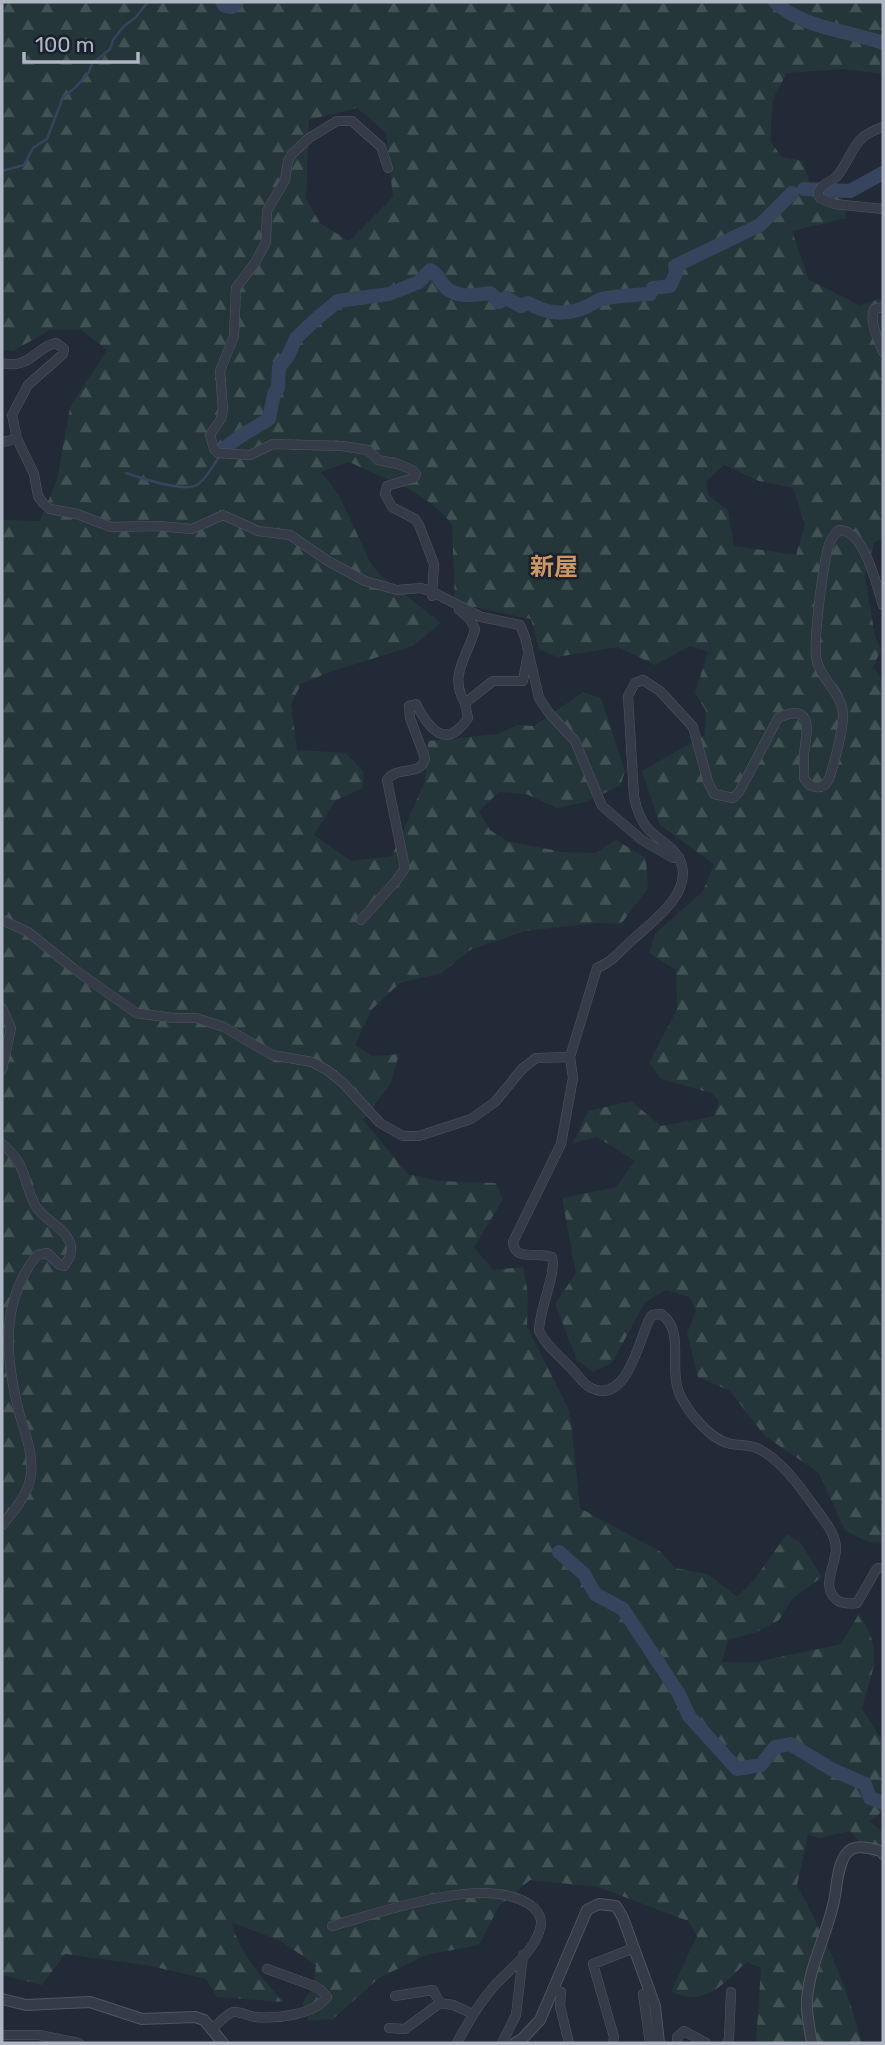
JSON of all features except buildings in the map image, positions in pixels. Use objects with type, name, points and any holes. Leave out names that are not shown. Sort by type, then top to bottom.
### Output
[{"type":"street","points":[[361,920],[405,868],[387,780],[396,772],[419,769],[425,763],[410,718],[409,706],[416,704],[432,729],[448,735],[461,729],[468,718],[465,703],[458,692],[457,674],[475,629],[462,612],[432,598],[434,564],[419,525],[415,519],[392,507],[385,495],[387,486],[414,478],[416,474],[412,470],[378,460],[368,450],[342,446],[273,444],[250,454],[219,453],[214,449],[210,435],[223,410],[220,372],[234,336],[236,288],[255,263],[266,242],[267,211],[285,180],[285,168],[292,154],[309,138],[337,121],[348,120],[381,147],[388,168]]},
{"type":"street","points":[[883,127],[861,137],[838,176],[824,184],[818,194],[820,198],[834,204],[883,209]]},
{"type":"street","points":[[883,307],[874,309],[872,314],[883,352]]},
{"type":"street","points":[[2,363],[15,365],[37,355],[49,344],[56,343],[64,349],[63,354],[28,386],[12,415],[17,439],[34,474],[38,496],[50,509],[77,514],[111,527],[159,526],[192,529],[223,515],[258,531],[290,535],[328,561],[365,581],[397,590],[414,587],[433,592],[481,617],[520,625],[540,698],[575,741],[603,806],[642,840],[673,858],[679,857]]},
{"type":"street","points":[[2,442],[17,439]]},
{"type":"street","points":[[883,605],[863,548],[850,532],[839,530],[828,548],[821,584],[815,652],[819,668],[840,703],[843,717],[830,779],[820,788],[804,778],[804,752],[808,732],[804,718],[796,714],[778,718],[739,792],[733,798],[714,794],[708,782],[693,727],[654,685],[643,680],[635,683],[628,696],[637,810],[648,829],[679,857],[681,882],[671,904],[610,962],[597,968],[570,1057],[573,1078],[564,1134],[513,1242],[515,1252],[549,1255],[554,1261],[539,1323],[542,1336],[588,1386],[601,1390],[610,1389],[624,1378],[633,1364],[652,1315],[661,1314],[666,1317],[676,1335],[674,1360],[677,1387],[699,1423],[722,1441],[762,1451],[795,1483],[827,1523],[836,1550],[830,1577],[830,1589],[834,1597],[846,1604],[857,1602],[876,1570],[883,1568]]},
{"type":"street","points":[[465,703],[493,681],[523,681],[528,653]]},
{"type":"street","points":[[2,920],[28,932],[136,1013],[196,1018],[224,1027],[272,1055],[312,1062],[327,1070],[343,1083],[380,1123],[403,1136],[419,1136],[471,1119],[495,1102],[523,1068],[536,1058],[570,1057]]},
{"type":"street","points":[[2,1008],[11,1028],[2,1070]]},
{"type":"street","points":[[2,1144],[24,1170],[36,1205],[66,1236],[71,1246],[64,1266],[47,1254],[37,1255],[24,1270],[13,1294],[7,1342],[19,1413],[29,1441],[30,1479],[18,1507],[2,1525]]},
{"type":"street","points":[[812,2043],[807,1997],[811,1975],[834,1905],[842,1863],[846,1853],[854,1848],[881,1850],[883,1854]]},
{"type":"street","points":[[332,1926],[403,1904],[470,1894],[509,1896],[528,1903],[538,1912],[542,1922],[539,1933],[473,2014],[457,2043]]},
{"type":"street","points":[[515,2043],[540,2020],[587,1910],[598,1904],[616,1906],[623,1918],[655,2006],[659,2043]]},
{"type":"street","points":[[613,2043],[614,2037],[593,1964],[634,1948]]},
{"type":"street","points":[[502,2043],[516,2015],[523,1955]]},
{"type":"street","points":[[212,2029],[230,2012],[254,2017],[297,2014],[320,2005],[327,1997],[314,1986],[267,1969]]},
{"type":"street","points":[[395,1996],[433,1990],[440,2003]]},
{"type":"street","points":[[552,1990],[561,1992],[560,2006],[569,2043]]},
{"type":"street","points":[[650,1992],[643,1994],[650,2043]]},
{"type":"street","points":[[727,2043],[731,1992]]},
{"type":"street","points":[[2,2000],[26,2005],[90,2002],[142,2019],[195,2017],[204,2020],[223,2043]]},
{"type":"street","points":[[390,2028],[405,2029],[440,2003],[453,2005],[473,2014]]},
{"type":"street","points":[[677,2043],[677,2037],[684,2031],[706,2043]]},
{"type":"street","points":[[2,2035],[39,2035],[79,2043]]},
{"type":"green space","points":[[2,2],[883,2],[883,74],[843,69],[787,73],[773,99],[770,141],[782,157],[803,161],[810,184],[842,195],[847,218],[792,231],[809,280],[859,305],[883,298],[883,538],[874,543],[865,576],[875,636],[881,650],[873,667],[883,681],[883,1543],[869,1542],[845,1531],[819,1473],[765,1436],[730,1391],[698,1377],[687,1333],[696,1311],[690,1297],[666,1290],[645,1302],[612,1363],[593,1372],[577,1360],[555,1304],[576,1273],[562,1198],[616,1187],[635,1161],[597,1137],[573,1143],[588,1111],[631,1101],[661,1126],[714,1116],[719,1101],[711,1093],[661,1079],[649,1063],[677,1009],[676,970],[649,953],[655,934],[703,891],[714,864],[660,825],[642,771],[705,735],[706,711],[695,693],[708,652],[690,646],[655,665],[618,647],[557,657],[539,649],[531,619],[455,603],[452,525],[442,514],[418,495],[349,462],[321,472],[339,495],[370,562],[380,575],[441,623],[413,646],[301,684],[291,704],[297,750],[346,753],[363,771],[363,788],[336,800],[314,835],[351,861],[392,856],[425,781],[428,741],[498,734],[517,725],[534,726],[583,692],[601,698],[625,771],[620,786],[585,802],[557,808],[526,794],[499,792],[479,811],[490,830],[507,841],[563,852],[595,853],[616,840],[646,858],[648,888],[621,924],[597,923],[525,931],[470,950],[442,973],[400,983],[372,1009],[355,1045],[372,1056],[399,1054],[391,1083],[363,1120],[408,1174],[439,1181],[496,1183],[503,1199],[474,1247],[493,1270],[523,1267],[528,1294],[527,1327],[570,1412],[580,1508],[661,1552],[675,1568],[708,1574],[737,1597],[754,1580],[787,1534],[800,1542],[822,1577],[793,1598],[779,1620],[757,1632],[728,1640],[722,1662],[756,1662],[841,1644],[859,1614],[867,1628],[872,1640],[874,1660],[862,1709],[883,1741],[883,1811],[870,1821],[883,1832],[883,1850],[873,1858],[850,1831],[820,1838],[808,1835],[797,1885],[835,1962],[861,2043],[756,2043],[761,1968],[747,1962],[712,1992],[703,1996],[683,1996],[671,1991],[697,1936],[688,1921],[598,1887],[530,1880],[499,1906],[479,1945],[426,1955],[379,1978],[333,2019],[309,2021],[302,2003],[314,1986],[316,1965],[279,1940],[232,1923],[246,1954],[284,2002],[217,1997],[206,1979],[151,1966],[65,1954],[42,1985],[2,1975],[2,520],[40,521],[57,480],[70,407],[107,350],[81,330],[50,330],[13,351],[2,350]],"holes":[[[357,108],[386,133],[393,197],[349,241],[320,223],[306,199],[309,120]],[[724,465],[759,481],[793,488],[805,524],[796,555],[734,546],[728,510],[708,495],[706,481]]]},
{"type":"waterway","points":[[2,171],[24,165],[33,148],[47,139],[63,97],[76,87],[89,72],[92,64],[110,49],[113,40],[124,26],[135,18],[148,2]]},
{"type":"waterway","points":[[222,2],[225,6],[232,7],[237,2]]},
{"type":"waterway","points":[[775,2],[798,18],[883,43]]},
{"type":"waterway","points":[[804,189],[850,191],[883,173]]},
{"type":"waterway","points":[[224,449],[269,419],[274,394],[278,388],[279,367],[288,356],[296,338],[338,301],[389,294],[419,282],[430,270],[445,287],[455,293],[490,293],[499,302],[506,298],[521,306],[528,303],[543,310],[557,312],[578,310],[601,299],[650,294],[653,288],[670,286],[676,273],[675,266],[760,225],[792,193]]},
{"type":"waterway","points":[[126,473],[162,484],[191,487],[205,478],[224,449]]},
{"type":"waterway","points":[[559,1552],[584,1574],[595,1594],[623,1609],[679,1694],[689,1716],[737,1769],[761,1765],[775,1747],[790,1744],[833,1770],[865,1784],[870,1798],[883,1803]]},
{"type":"district","name":"新屋","points":[[554,567]]}]
